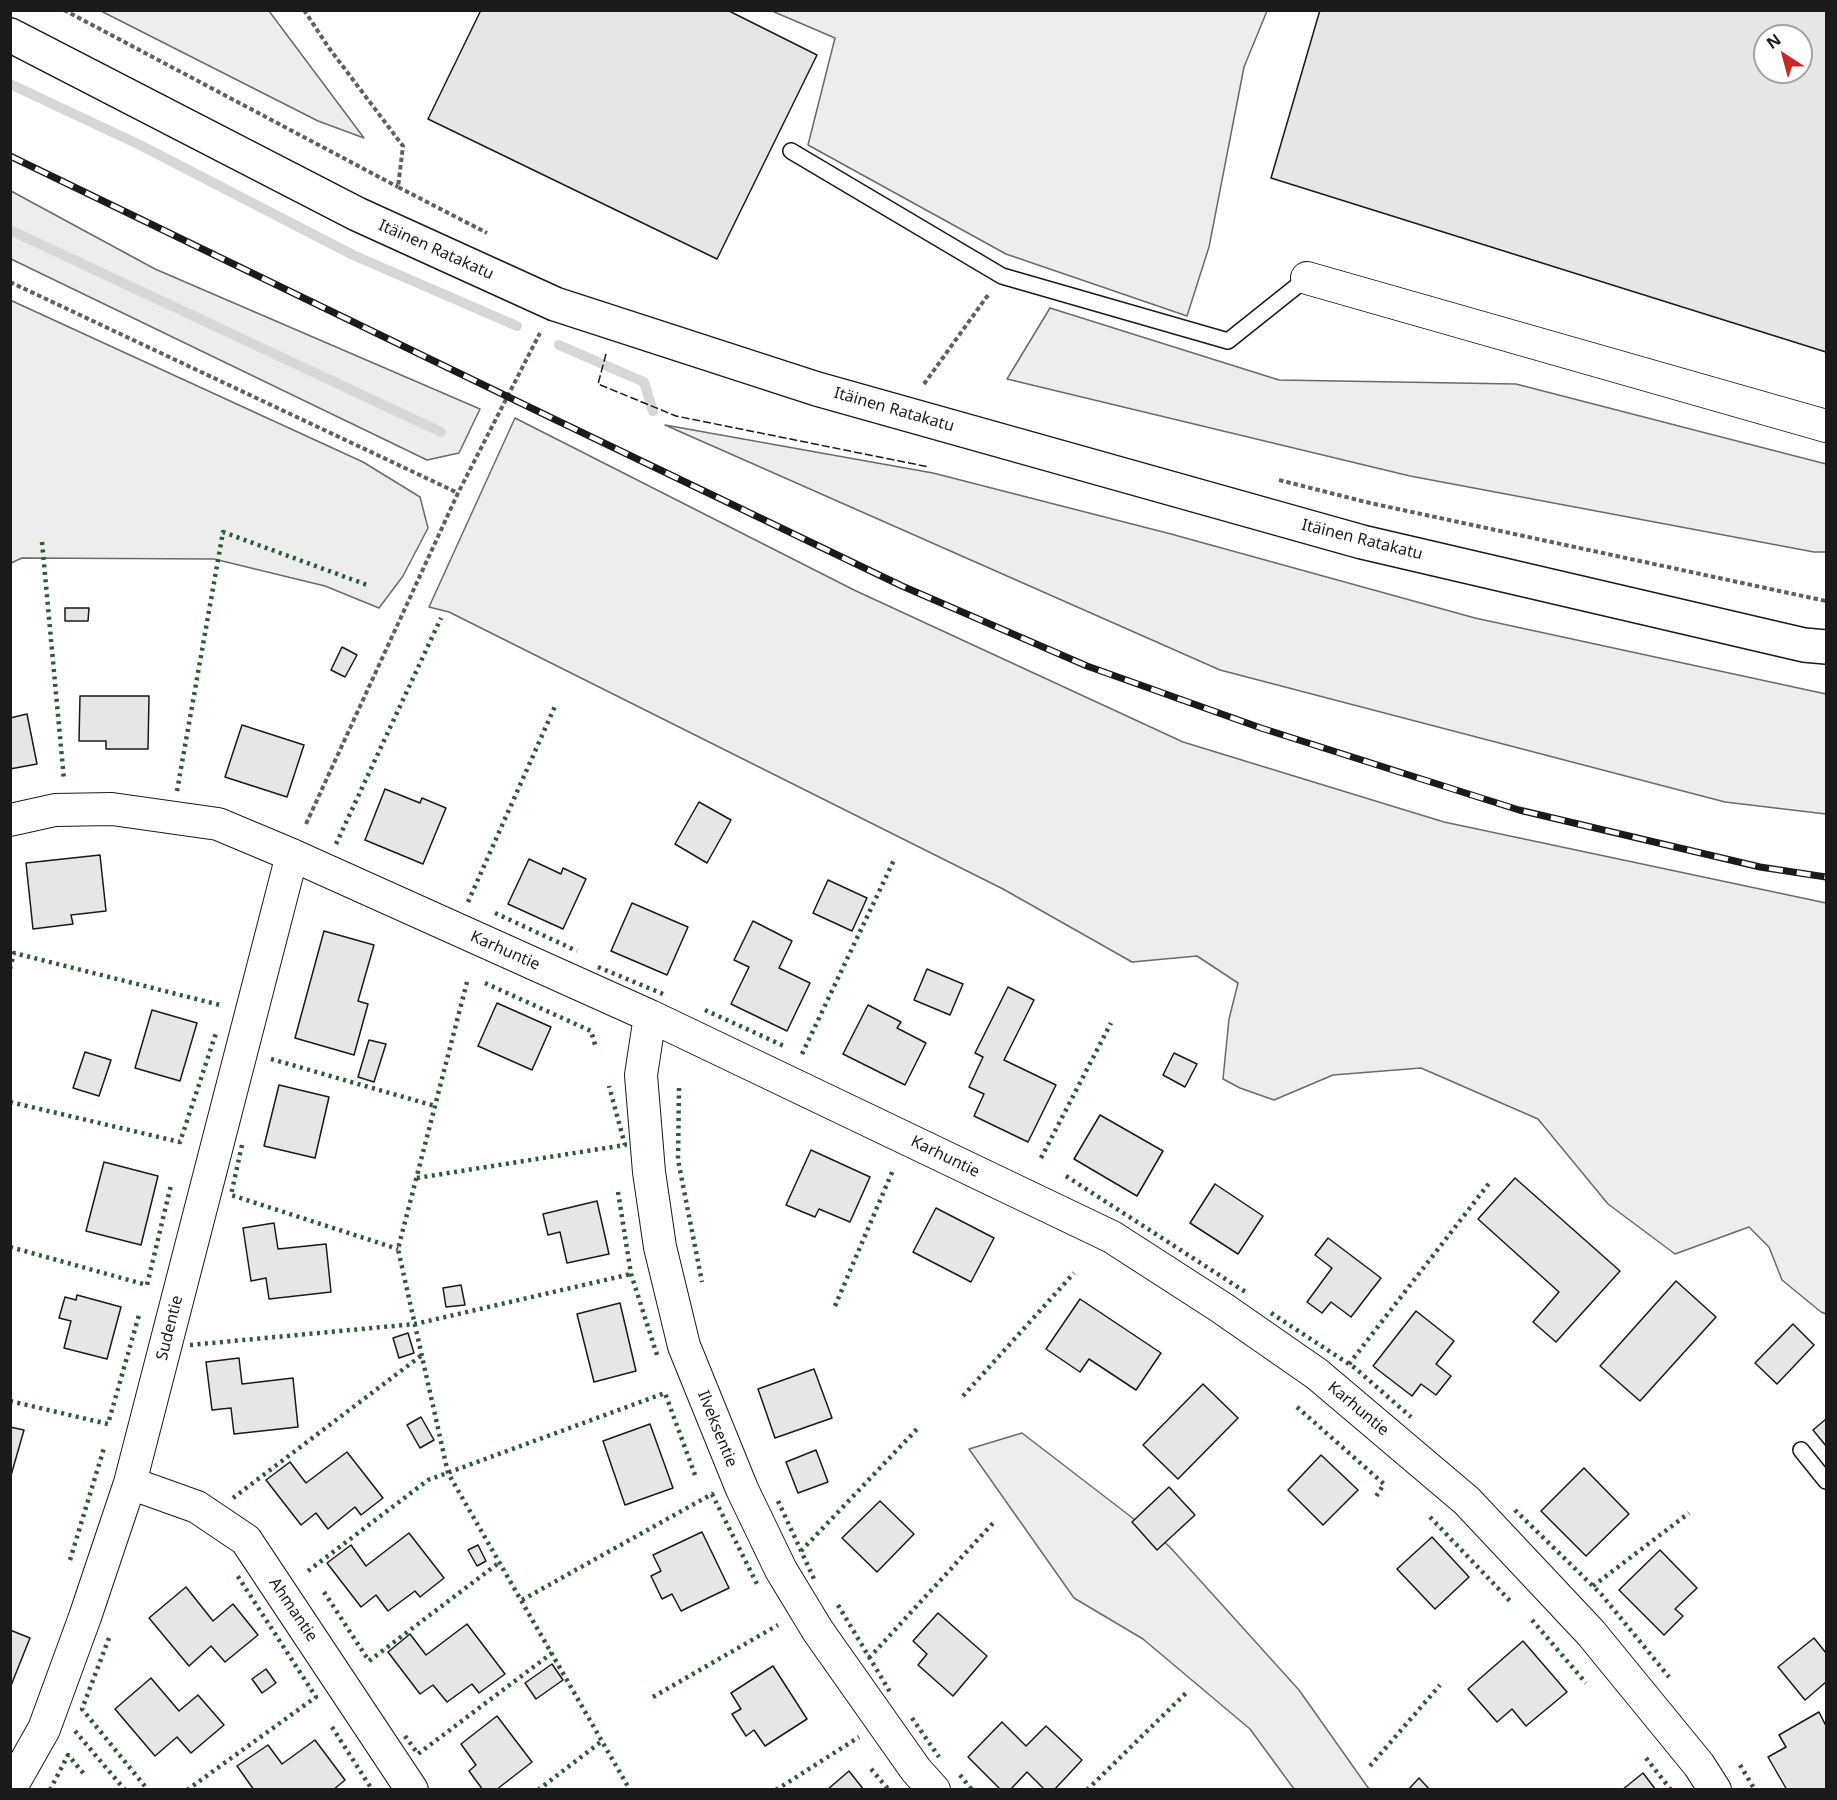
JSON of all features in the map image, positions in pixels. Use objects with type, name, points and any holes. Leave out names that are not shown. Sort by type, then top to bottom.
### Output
[{"type":"street","name":"Itäinen Ratakatu","points":[[10,36],[357,214],[555,304],[817,389],[1362,542],[1804,645],[1827,647]]},
{"type":"street","points":[[1307,278],[1827,426]]},
{"type":"street","name":"Karhuntie","points":[[10,820],[56,810],[112,809],[218,824],[650,1016],[1112,1237],[1222,1308],[1317,1374],[1467,1501],[1591,1633],[1699,1765],[1715,1790]]},
{"type":"street","name":"Sudentie","points":[[10,1789],[44,1729],[86,1617],[130,1483],[292,855]]},
{"type":"street","name":"Ilveksentie","points":[[650,1016],[641,1075],[649,1172],[660,1247],[684,1346],[742,1489],[781,1570],[818,1631],[916,1770],[934,1790]]},
{"type":"street","name":"Ahmantie","points":[[130,1483],[197,1507],[246,1540],[411,1790]]},
{"type":"lane","points":[[791,151],[1002,276],[1228,340],[1307,278]]},
{"type":"lane","points":[[1801,1450],[1827,1481]]},
{"type":"path","points":[[64,10],[494,236]]},
{"type":"path","points":[[304,10],[329,48],[403,146],[398,187]]},
{"type":"path","points":[[920,389],[1002,276]]},
{"type":"path","points":[[10,282],[459,493]]},
{"type":"path","points":[[292,855],[459,493],[555,304]]},
{"type":"path","points":[[1278,480],[1370,503],[1827,601]]},
{"type":"shaded area","points":[[101,11],[269,11],[364,138],[318,121]]},
{"type":"shaded area","points":[[772,11],[1267,11],[1244,67],[1209,247],[1187,316],[1006,254],[808,145],[835,38]]},
{"type":"shaded area","points":[[11,191],[155,269],[480,409],[459,453],[427,460],[11,259]]},
{"type":"shaded area","points":[[10,300],[363,462],[420,497],[428,528],[403,576],[379,608],[325,586],[214,559],[22,558],[11,563]]},
{"type":"shaded area","points":[[1050,308],[1279,380],[1516,384],[1826,464],[1826,552],[1814,552],[1410,476],[1007,379]]},
{"type":"shaded area","points":[[515,418],[854,590],[1183,742],[1444,822],[1826,903],[1826,1314],[1782,1280],[1769,1247],[1749,1227],[1675,1254],[1608,1204],[1538,1119],[1421,1068],[1333,1075],[1274,1100],[1240,1088],[1223,1079],[1229,1019],[1238,983],[1197,956],[1132,962],[1003,889],[449,612],[429,607]]},
{"type":"shaded area","points":[[665,425],[933,473],[1171,534],[1475,618],[1826,694],[1826,814],[1725,802],[1220,670]]},
{"type":"shaded area","points":[[1022,1433],[1169,1546],[1299,1690],[1369,1789],[1294,1789],[1250,1729],[1143,1639],[1074,1598],[969,1449]]},
{"type":"building","points":[[481,10],[727,10],[817,55],[717,259],[428,119]]},
{"type":"building","points":[[1320,10],[1826,10],[1826,352],[1271,178]]},
{"type":"building","points":[[65,608],[89,608],[88,621],[65,621]]},
{"type":"building","points":[[342,647],[357,655],[345,677],[331,670]]},
{"type":"building","points":[[80,696],[149,696],[148,749],[106,749],[106,741],[79,741]]},
{"type":"building","points":[[27,714],[37,764],[10,769],[10,718]]},
{"type":"building","points":[[242,725],[304,745],[287,797],[225,777]]},
{"type":"building","points":[[385,789],[420,803],[422,798],[446,808],[423,864],[365,840]]},
{"type":"building","points":[[699,802],[731,820],[707,863],[675,844]]},
{"type":"building","points":[[100,855],[106,911],[71,915],[73,924],[33,929],[26,863]]},
{"type":"building","points":[[529,859],[561,874],[563,868],[586,879],[563,929],[508,904]]},
{"type":"building","points":[[828,880],[867,898],[852,931],[813,913]]},
{"type":"building","points":[[632,903],[688,927],[667,975],[611,951]]},
{"type":"building","points":[[753,921],[792,941],[779,968],[810,983],[787,1031],[731,1004],[749,967],[734,960]]},
{"type":"building","points":[[324,931],[374,945],[358,1001],[368,1004],[354,1055],[295,1038]]},
{"type":"building","points":[[927,969],[963,984],[950,1015],[914,1000]]},
{"type":"building","points":[[1008,987],[1034,1000],[1004,1060],[1056,1085],[1028,1142],[974,1116],[984,1094],[969,1087],[983,1057],[975,1053]]},
{"type":"building","points":[[497,1003],[551,1027],[532,1070],[478,1046]]},
{"type":"building","points":[[868,1005],[901,1022],[897,1028],[926,1043],[905,1085],[843,1054]]},
{"type":"building","points":[[152,1010],[197,1023],[180,1081],[135,1068]]},
{"type":"building","points":[[369,1040],[386,1044],[374,1082],[358,1077]]},
{"type":"building","points":[[85,1052],[111,1060],[99,1096],[73,1088]]},
{"type":"building","points":[[1174,1053],[1197,1064],[1185,1087],[1163,1075]]},
{"type":"building","points":[[279,1085],[329,1097],[315,1158],[264,1146]]},
{"type":"building","points":[[1100,1115],[1163,1151],[1137,1196],[1074,1159]]},
{"type":"building","points":[[811,1150],[870,1177],[850,1222],[819,1209],[815,1217],[786,1205]]},
{"type":"building","points":[[104,1162],[158,1176],[141,1245],[86,1231]]},
{"type":"building","points":[[1515,1178],[1620,1271],[1556,1342],[1533,1322],[1559,1292],[1478,1219]]},
{"type":"building","points":[[1215,1184],[1263,1216],[1238,1254],[1190,1223]]},
{"type":"building","points":[[597,1201],[609,1254],[567,1263],[560,1232],[548,1235],[543,1214]]},
{"type":"building","points":[[936,1208],[994,1238],[971,1282],[913,1252]]},
{"type":"building","points":[[274,1223],[278,1249],[326,1244],[331,1292],[269,1299],[266,1278],[251,1281],[243,1228]]},
{"type":"building","points":[[1328,1238],[1381,1278],[1351,1317],[1331,1302],[1322,1313],[1307,1302],[1332,1268],[1315,1255]]},
{"type":"building","points":[[1676,1281],[1716,1317],[1640,1401],[1600,1366]]},
{"type":"building","points":[[461,1285],[465,1305],[446,1307],[443,1288]]},
{"type":"building","points":[[77,1295],[121,1307],[107,1359],[64,1348],[71,1321],[59,1318],[65,1297],[76,1300]]},
{"type":"building","points":[[1080,1299],[1161,1353],[1136,1390],[1089,1359],[1080,1372],[1046,1349]]},
{"type":"building","points":[[620,1303],[636,1371],[594,1382],[577,1314]]},
{"type":"building","points":[[1416,1311],[1454,1341],[1436,1364],[1451,1376],[1436,1395],[1421,1384],[1412,1396],[1373,1366]]},
{"type":"building","points":[[1793,1324],[1814,1345],[1777,1384],[1755,1363]]},
{"type":"building","points":[[408,1333],[414,1353],[399,1358],[393,1338]]},
{"type":"building","points":[[239,1358],[242,1384],[293,1378],[298,1427],[234,1434],[231,1408],[212,1410],[206,1362]]},
{"type":"building","points":[[814,1369],[832,1418],[775,1438],[758,1389]]},
{"type":"building","points":[[1203,1384],[1238,1418],[1178,1479],[1143,1445]]},
{"type":"building","points":[[421,1417],[434,1440],[420,1448],[407,1425]]},
{"type":"building","points":[[1826,1419],[1826,1446],[1813,1430]]},
{"type":"building","points":[[650,1424],[673,1488],[625,1505],[603,1441]]},
{"type":"building","points":[[10,1427],[24,1430],[10,1479]]},
{"type":"building","points":[[816,1450],[828,1482],[798,1493],[786,1462]]},
{"type":"building","points":[[347,1452],[383,1498],[361,1515],[355,1507],[328,1529],[316,1513],[301,1525],[266,1480],[290,1462],[306,1483]]},
{"type":"building","points":[[1321,1455],[1358,1490],[1323,1525],[1288,1490]]},
{"type":"building","points":[[1584,1468],[1629,1514],[1586,1556],[1541,1511]]},
{"type":"building","points":[[1169,1487],[1195,1515],[1157,1550],[1132,1522]]},
{"type":"building","points":[[880,1501],[914,1534],[877,1572],[842,1538]]},
{"type":"building","points":[[702,1532],[729,1588],[681,1611],[672,1594],[662,1599],[651,1576],[661,1571],[653,1555]]},
{"type":"building","points":[[409,1533],[444,1578],[420,1597],[415,1591],[388,1611],[376,1595],[361,1607],[327,1563],[351,1545],[366,1566]]},
{"type":"building","points":[[1432,1537],[1469,1577],[1435,1609],[1397,1569]]},
{"type":"building","points":[[478,1545],[486,1561],[477,1566],[468,1550]]},
{"type":"building","points":[[1660,1550],[1697,1588],[1675,1609],[1683,1616],[1664,1635],[1619,1590]]},
{"type":"building","points":[[186,1587],[213,1621],[233,1604],[258,1635],[225,1662],[211,1646],[189,1666],[149,1618]]},
{"type":"building","points":[[938,1613],[987,1656],[953,1696],[918,1665],[927,1654],[913,1641]]},
{"type":"building","points":[[467,1624],[505,1674],[479,1693],[472,1684],[447,1702],[433,1685],[420,1694],[388,1652],[410,1634],[426,1655]]},
{"type":"building","points":[[10,1630],[30,1638],[10,1688]]},
{"type":"building","points":[[1814,1638],[1826,1653],[1826,1682],[1805,1700],[1778,1667]]},
{"type":"building","points":[[1523,1641],[1567,1692],[1526,1726],[1512,1709],[1497,1722],[1468,1689]]},
{"type":"building","points":[[552,1664],[563,1680],[536,1699],[525,1683]]},
{"type":"building","points":[[773,1666],[807,1719],[765,1746],[754,1730],[746,1736],[732,1714],[741,1709],[731,1693]]},
{"type":"building","points":[[266,1669],[276,1683],[262,1693],[252,1679]]},
{"type":"building","points":[[151,1678],[179,1711],[198,1695],[224,1725],[191,1753],[177,1737],[155,1756],[115,1709]]},
{"type":"building","points":[[1819,1712],[1826,1726],[1826,1790],[1787,1790],[1768,1757],[1786,1747],[1779,1735]]},
{"type":"building","points":[[497,1716],[532,1762],[496,1790],[483,1790],[469,1771],[476,1765],[461,1744]]},
{"type":"building","points":[[1002,1722],[1026,1746],[1046,1726],[1082,1760],[1054,1790],[1045,1790],[1027,1772],[1010,1790],[1001,1790],[968,1757]]},
{"type":"building","points":[[315,1740],[345,1780],[333,1790],[254,1790],[237,1766],[268,1745],[282,1764]]},
{"type":"building","points":[[849,1771],[864,1790],[827,1790]]},
{"type":"building","points":[[1643,1773],[1656,1790],[1622,1790]]},
{"type":"building","points":[[1419,1778],[1430,1790],[1408,1790]]},
{"type":"waterway","points":[[10,84],[140,145],[353,255],[517,326]]},
{"type":"waterway","points":[[10,230],[441,432]]},
{"type":"waterway","points":[[559,345],[644,382],[653,411]]},
{"type":"railway","points":[[10,156],[902,586],[1087,666],[1261,728],[1519,810],[1760,867],[1826,877]]},
{"type":"hedge","points":[[177,791],[223,532],[370,586]]},
{"type":"hedge","points":[[42,542],[64,780]]},
{"type":"hedge","points":[[336,844],[441,618]]},
{"type":"hedge","points":[[468,902],[556,704]]},
{"type":"hedge","points":[[802,1054],[894,860]]},
{"type":"hedge","points":[[495,913],[577,951]]},
{"type":"hedge","points":[[10,969],[14,953],[220,1005]]},
{"type":"hedge","points":[[598,967],[663,994]]},
{"type":"hedge","points":[[467,982],[398,1249],[448,1473],[630,1790]]},
{"type":"hedge","points":[[485,983],[591,1031],[596,1048]]},
{"type":"hedge","points":[[705,1010],[784,1046]]},
{"type":"hedge","points":[[1041,1158],[1111,1023]]},
{"type":"hedge","points":[[10,1102],[180,1142],[216,1033]]},
{"type":"hedge","points":[[271,1059],[435,1106]]},
{"type":"hedge","points":[[417,1178],[625,1145],[609,1086]]},
{"type":"hedge","points":[[679,1088],[678,1160],[702,1282]]},
{"type":"hedge","points":[[242,1145],[231,1195],[398,1249]]},
{"type":"hedge","points":[[835,1306],[893,1170]]},
{"type":"hedge","points":[[1066,1176],[1247,1293]]},
{"type":"hedge","points":[[1349,1364],[1490,1182]]},
{"type":"hedge","points":[[10,1247],[147,1285],[171,1185]]},
{"type":"hedge","points":[[618,1192],[631,1274],[657,1355]]},
{"type":"hedge","points":[[963,1396],[1074,1273]]},
{"type":"hedge","points":[[190,1345],[415,1324],[631,1274]]},
{"type":"hedge","points":[[1271,1313],[1355,1368],[1411,1417]]},
{"type":"hedge","points":[[10,1401],[108,1424],[139,1315]]},
{"type":"hedge","points":[[233,1498],[422,1355]]},
{"type":"hedge","points":[[308,1571],[428,1480],[665,1393],[695,1475]]},
{"type":"hedge","points":[[1297,1407],[1384,1484],[1375,1498]]},
{"type":"hedge","points":[[801,1551],[917,1429]]},
{"type":"hedge","points":[[70,1560],[104,1448]]},
{"type":"hedge","points":[[522,1600],[712,1494],[758,1586]]},
{"type":"hedge","points":[[778,1501],[815,1581]]},
{"type":"hedge","points":[[1515,1510],[1601,1594],[1669,1677]]},
{"type":"hedge","points":[[1593,1586],[1689,1513]]},
{"type":"hedge","points":[[1430,1517],[1512,1603]]},
{"type":"hedge","points":[[869,1658],[993,1523]]},
{"type":"hedge","points":[[324,1592],[369,1661],[500,1562]]},
{"type":"hedge","points":[[187,1790],[316,1697],[237,1575]]},
{"type":"hedge","points":[[838,1605],[890,1692]]},
{"type":"hedge","points":[[1532,1620],[1586,1683]]},
{"type":"hedge","points":[[653,1697],[778,1625]]},
{"type":"hedge","points":[[109,1638],[82,1709],[148,1790]]},
{"type":"hedge","points":[[405,1736],[418,1754],[552,1653]]},
{"type":"hedge","points":[[1370,1766],[1440,1685]]},
{"type":"hedge","points":[[1087,1790],[1186,1693]]},
{"type":"hedge","points":[[912,1718],[939,1757]]},
{"type":"hedge","points":[[332,1727],[371,1788],[369,1790]]},
{"type":"hedge","points":[[75,1731],[125,1790]]},
{"type":"hedge","points":[[776,1790],[859,1737]]},
{"type":"hedge","points":[[538,1790],[602,1741]]},
{"type":"hedge","points":[[50,1790],[68,1755],[84,1774]]},
{"type":"hedge","points":[[1646,1758],[1671,1790]]},
{"type":"hedge","points":[[1740,1765],[1755,1790]]},
{"type":"hedge","points":[[871,1769],[889,1790]]},
{"type":"hedge","points":[[960,1775],[972,1790]]},
{"type":"fence","points":[[606,354],[598,384],[676,416],[929,467]]}]
